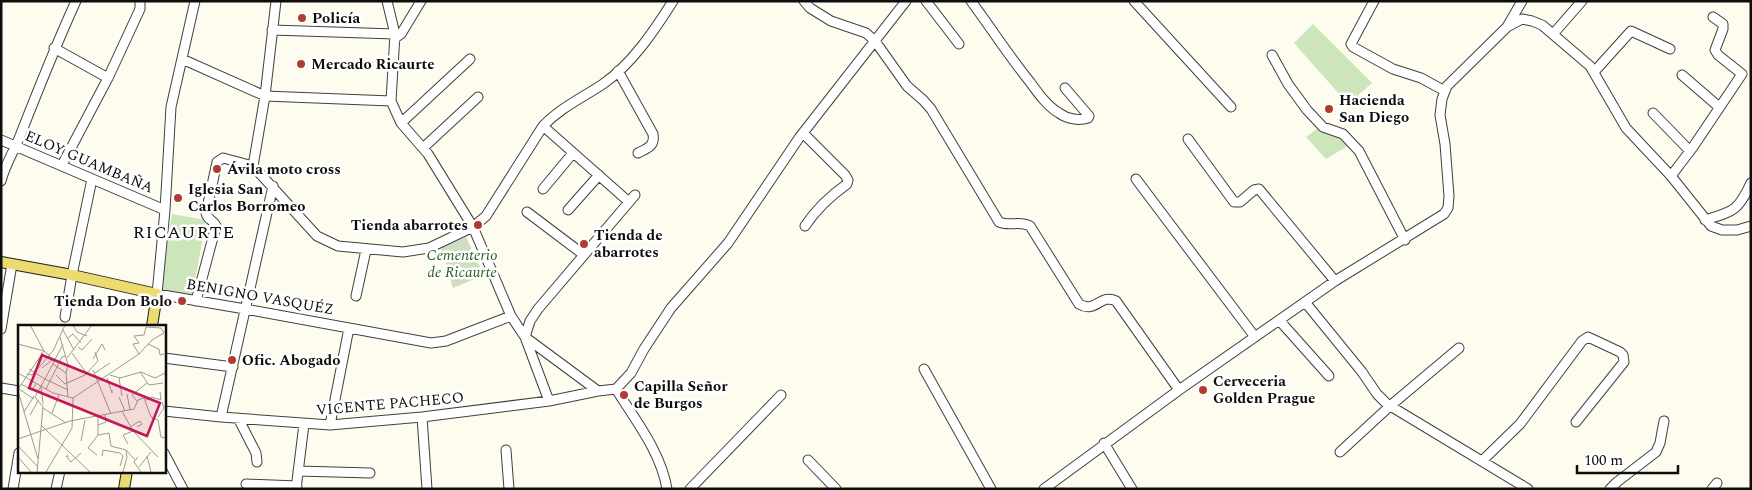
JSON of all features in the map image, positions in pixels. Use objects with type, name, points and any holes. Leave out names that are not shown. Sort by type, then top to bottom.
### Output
[{"type":"main road","name":"BENIGNO VASQUÉZ","points":[[6,263],[72,275],[157,294]]},
{"type":"main road","points":[[152,325],[157,294]]},
{"type":"main road","points":[[124,489],[127,472]]},
{"type":"street","points":[[1,181],[54,48],[76,1]]},
{"type":"street","points":[[62,165],[108,78],[140,9],[140,1]]},
{"type":"street","points":[[157,294],[165,210],[171,107],[195,1]]},
{"type":"street","points":[[253,166],[265,96],[276,1]]},
{"type":"street","points":[[387,1],[395,36],[390,101],[401,123],[428,154],[473,227],[516,327],[525,337],[598,391]]},
{"type":"street","points":[[272,30],[395,36],[400,34],[421,1]]},
{"type":"street","points":[[804,1],[822,16],[839,25],[866,33],[875,41],[907,86],[931,109],[999,222],[1011,224],[1024,222],[1030,226],[1079,304],[1085,307],[1092,307],[1106,298],[1116,301],[1179,390]]},
{"type":"street","points":[[667,489],[666,479],[648,440],[616,389],[631,373],[671,308],[728,243],[803,133],[906,1]]},
{"type":"street","points":[[926,1],[959,44]]},
{"type":"street","points":[[971,1],[1044,100],[1064,116],[1074,119],[1088,118],[1089,116],[1064,88]]},
{"type":"street","points":[[1134,1],[1231,107]]},
{"type":"street","points":[[1374,1],[1351,44],[1352,47],[1445,91]]},
{"type":"street","points":[[1507,27],[1516,8],[1522,1]]},
{"type":"street","points":[[1554,33],[1582,1]]},
{"type":"street","points":[[196,301],[216,226],[208,219],[206,213],[217,162],[223,158],[253,166],[317,236],[338,246],[403,252],[429,248],[473,227],[486,216],[543,126],[552,116],[603,84],[618,71],[649,36],[668,3]]},
{"type":"street","points":[[1671,176],[1742,74],[1718,55],[1715,50],[1723,24],[1713,17]]},
{"type":"street","points":[[1044,489],[1179,390],[1335,281],[1438,220],[1448,208],[1445,144],[1440,114],[1447,86],[1507,27],[1522,19],[1542,24],[1590,66],[1626,128],[1671,176],[1711,226],[1722,230],[1737,230],[1751,226]]},
{"type":"street","points":[[1594,72],[1631,31],[1670,49]]},
{"type":"street","points":[[54,48],[108,78]]},
{"type":"street","points":[[1272,55],[1288,84],[1307,110],[1323,127],[1344,134],[1359,151],[1405,240]]},
{"type":"street","points":[[182,58],[265,96],[390,101]]},
{"type":"street","points":[[401,123],[470,59]]},
{"type":"street","points":[[618,71],[653,134],[654,140],[652,145],[638,153]]},
{"type":"street","points":[[1682,75],[1719,107]]},
{"type":"street","points":[[423,148],[478,97]]},
{"type":"street","points":[[1653,113],[1690,151]]},
{"type":"street","points":[[543,126],[599,175],[632,198],[530,321],[525,337],[550,401]]},
{"type":"street","points":[[803,133],[848,180],[847,184],[830,196],[814,212],[805,226]]},
{"type":"street","points":[[1188,139],[1234,202],[1240,202],[1254,190],[1259,190],[1335,281]]},
{"type":"street","name":"ELOY GUAMBAÑA","points":[[1,140],[165,210]]},
{"type":"street","points":[[543,190],[573,153]]},
{"type":"street","points":[[568,210],[599,175]]},
{"type":"street","points":[[65,317],[92,179]]},
{"type":"street","points":[[1136,179],[1254,337]]},
{"type":"street","points":[[1705,220],[1731,212],[1738,207],[1751,183]]},
{"type":"street","points":[[221,417],[273,186]]},
{"type":"street","points":[[527,212],[584,256]]},
{"type":"street","points":[[356,296],[366,250]]},
{"type":"street","points":[[1,329],[6,263]]},
{"type":"street","name":"BENIGNO VASQUÉZ","points":[[157,294],[431,343],[456,338],[511,316]]},
{"type":"street","points":[[1305,302],[1362,372],[1377,394],[1390,406],[1528,489]]},
{"type":"street","points":[[1279,320],[1328,376]]},
{"type":"street","points":[[330,425],[348,328]]},
{"type":"street","points":[[1482,461],[1520,424],[1582,341],[1588,337],[1620,352],[1623,355],[1624,362],[1576,422]]},
{"type":"street","points":[[1340,452],[1390,406],[1459,348]]},
{"type":"street","points":[[165,358],[232,367]]},
{"type":"street","points":[[924,369],[991,489]]},
{"type":"street","points":[[1,388],[18,391]]},
{"type":"street","name":"VICENTE PACHECO","points":[[165,410],[221,417],[330,425],[422,417],[550,401],[616,389]]},
{"type":"street","points":[[690,489],[781,395]]},
{"type":"street","points":[[422,417],[426,489]]},
{"type":"street","points":[[238,418],[256,453],[257,462]]},
{"type":"street","points":[[1610,489],[1656,452],[1660,443],[1664,420]]},
{"type":"street","points":[[246,484],[296,487],[304,424]]},
{"type":"street","points":[[1104,444],[1132,489]]},
{"type":"street","points":[[506,450],[509,489]]},
{"type":"street","points":[[165,455],[183,489]]},
{"type":"street","points":[[13,489],[18,458]]},
{"type":"street","points":[[808,460],[836,489]]},
{"type":"street","points":[[298,471],[370,472]]},
{"type":"street","points":[[56,489],[60,472]]},
{"type":"green space","points":[[1313,24],[1372,83],[1348,104],[1294,43]]},
{"type":"green space","points":[[1318,128],[1324,133],[1331,133],[1348,142],[1346,147],[1326,159],[1306,137]]},
{"type":"green space","points":[[172,214],[206,220],[192,297],[159,291]]},
{"type":"green space","name":"Cementerio de Ricaurte","points":[[466,237],[484,275],[453,288],[441,248]]},
{"type":"place","name":"Policía","points":[[302,18]]},
{"type":"place","name":"Mercado Ricaurte","points":[[301,64]]},
{"type":"place","name":"Hacienda San Diego","points":[[1329,109]]},
{"type":"place","name":"Ávila moto cross","points":[[217,169]]},
{"type":"place","name":"Iglesia San Carlos Borromeo","points":[[178,198]]},
{"type":"place","name":"Tienda abarrotes","points":[[478,225]]},
{"type":"place","name":"Tienda de abarrotes","points":[[584,244]]},
{"type":"place","name":"Tienda Don Bolo","points":[[182,301]]},
{"type":"place","name":"Ofic. Abogado","points":[[232,360]]},
{"type":"place","name":"Cerveceria Golden Prague","points":[[1203,390]]},
{"type":"place","name":"Capilla Señor de Burgos","points":[[624,395]]},
{"type":"district","name":"RICAURTE","points":[[184,232]]}]
